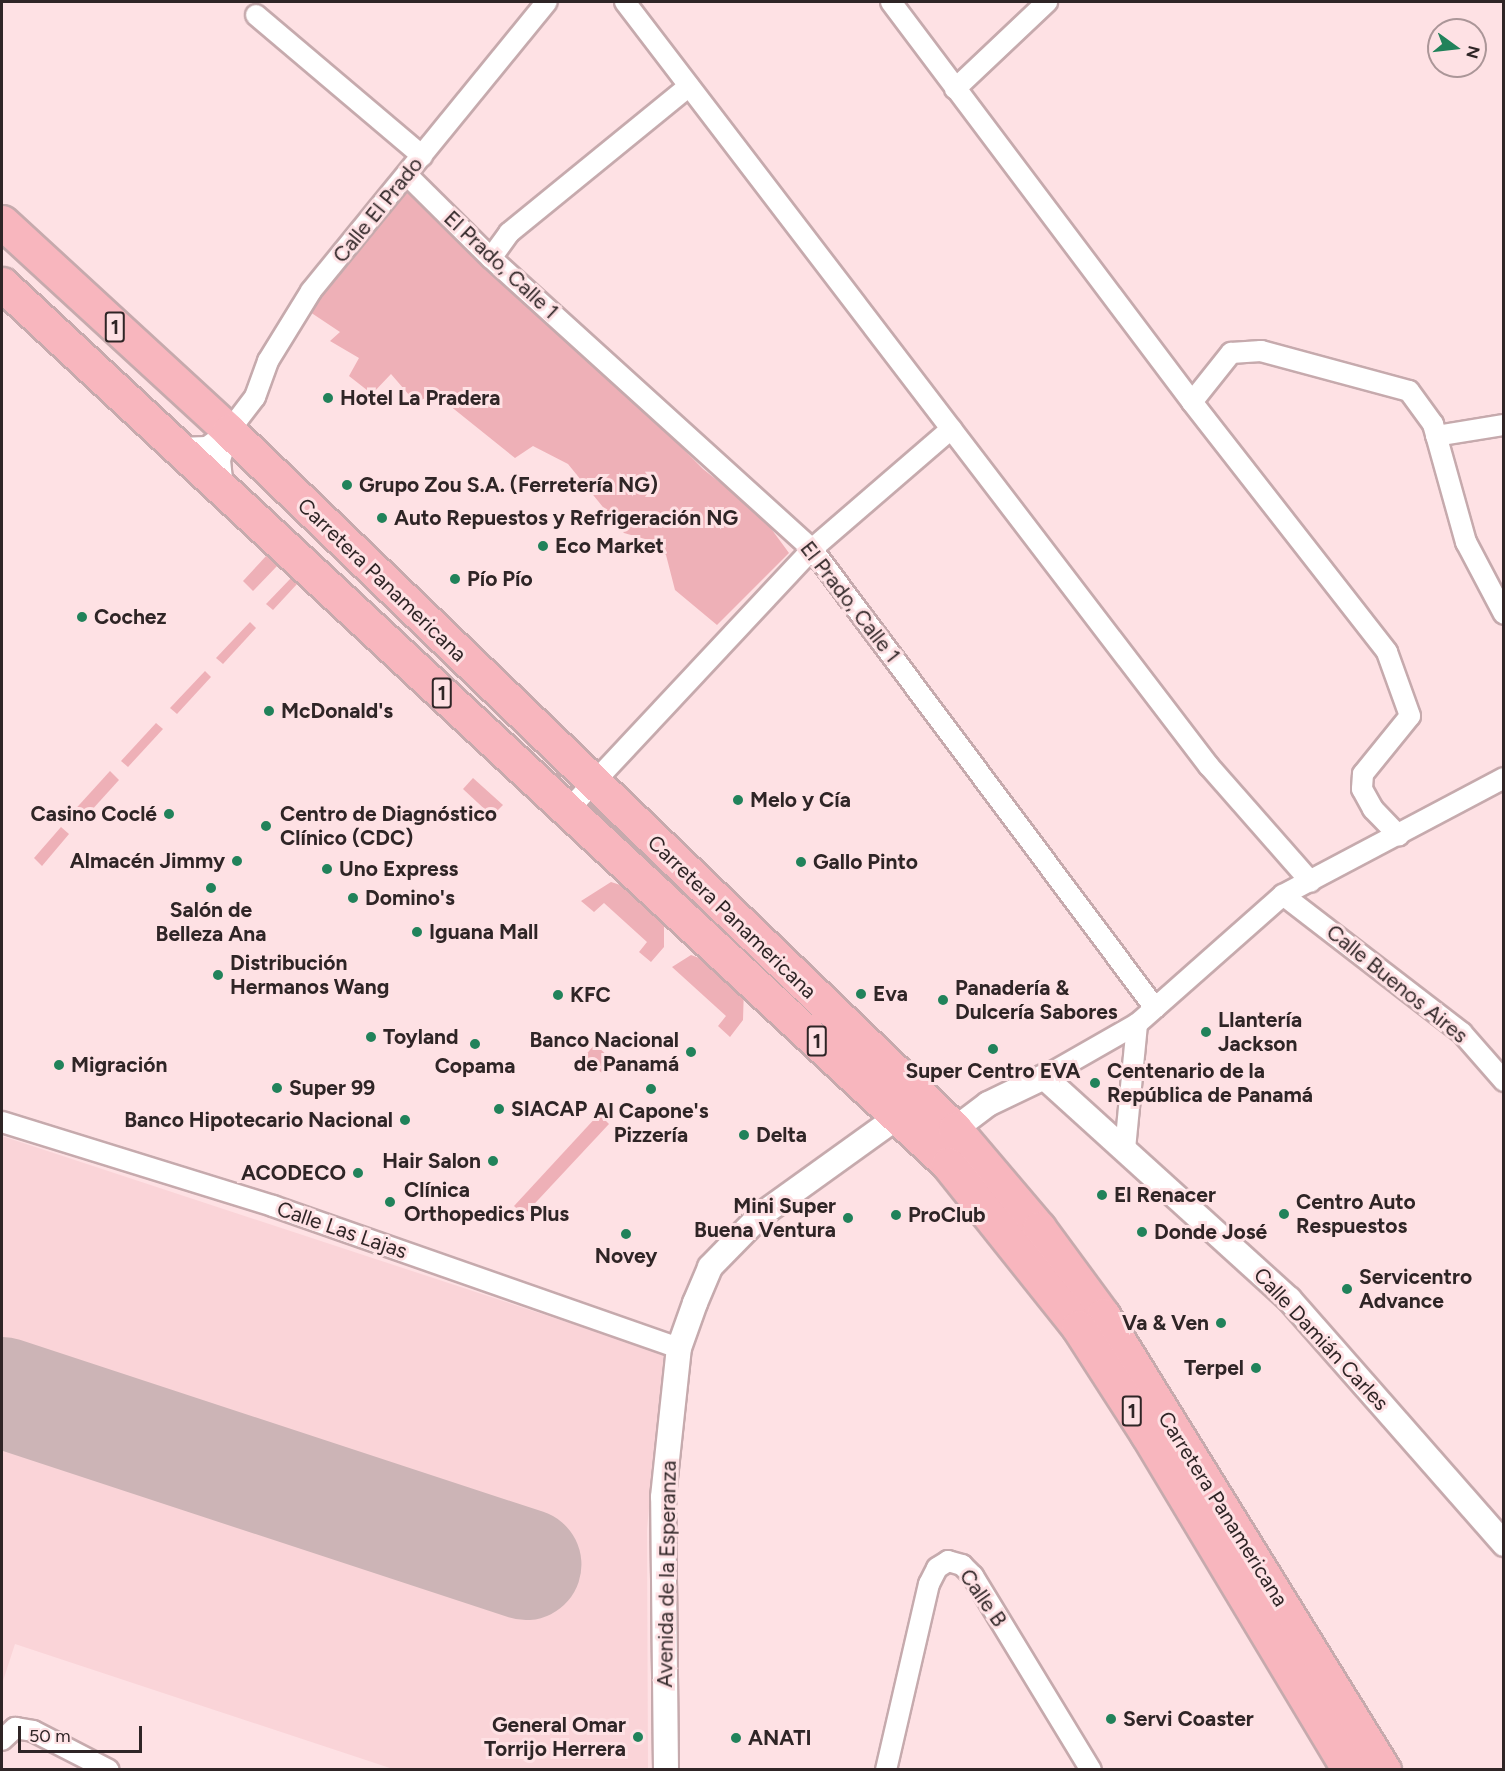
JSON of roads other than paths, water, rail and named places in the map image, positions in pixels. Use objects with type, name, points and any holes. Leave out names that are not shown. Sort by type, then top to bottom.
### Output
[{"type":"highway","name":"Carretera Panamericana","points":[[2,222],[228,430],[591,783],[955,1129],[1039,1228],[1103,1315],[1384,1770]]},
{"type":"highway","name":"Carretera Panamericana","points":[[2,284],[948,1164],[1078,1327],[1147,1434],[1349,1770]]},
{"type":"highway","name":"1","points":[[568,810],[590,811],[612,822],[762,961],[788,971]]},
{"type":"highway","points":[[868,1089],[912,1110],[940,1135],[955,1129]]},
{"type":"street","name":"Calle El Prado","points":[[228,430],[255,397],[268,361],[311,291],[548,2]]},
{"type":"street","points":[[625,2],[1209,766],[1311,882]]},
{"type":"street","points":[[891,2],[1192,402],[1387,652],[1410,716],[1363,774],[1362,789],[1373,809],[1399,836]]},
{"type":"street","points":[[955,89],[1047,2]]},
{"type":"street","points":[[256,15],[422,156]]},
{"type":"street","points":[[491,258],[509,233],[689,86]]},
{"type":"street","name":"El Prado, Calle 1","points":[[407,175],[491,258],[813,549],[1155,1008]]},
{"type":"street","points":[[1192,402],[1232,353],[1261,351],[1409,391],[1433,424],[1466,542],[1503,614]]},
{"type":"street","points":[[1436,436],[1503,425]]},
{"type":"street","points":[[568,810],[813,549],[951,429]]},
{"type":"street","points":[[178,448],[207,447],[228,430]]},
{"type":"street","points":[[224,491],[220,460],[228,430]]},
{"type":"street","points":[[955,1129],[988,1104],[1044,1077],[1137,1024],[1283,895],[1399,836],[1503,778]]},
{"type":"street","name":"Calle Buenos Aires","points":[[1283,895],[1462,1033],[1503,1081]]},
{"type":"street","points":[[1125,1149],[1137,1024]]},
{"type":"street","name":"Calle Damián Carles","points":[[1044,1077],[1288,1299],[1503,1544]]},
{"type":"street","points":[[930,1106],[988,1104]]},
{"type":"street","name":"Avenida de la Esperanza","points":[[666,1770],[663,1497],[679,1348],[710,1267],[731,1243],[761,1215],[899,1116]]},
{"type":"street","name":"Calle Las Lajas","points":[[2,1122],[273,1206],[679,1348]]},
{"type":"street","name":"Calle B","points":[[886,1770],[929,1584],[937,1568],[948,1561],[962,1565],[973,1576],[1091,1770]]},
{"type":"street","points":[[2,1740],[15,1728],[33,1731],[109,1770]]},
{"type":"place","name":"Hotel La Pradera","points":[[328,398]]},
{"type":"place","name":"Grupo Zou S.A. (Ferretería NG)","points":[[347,485]]},
{"type":"place","name":"Auto Repuestos y Refrigeración NG","points":[[382,518]]},
{"type":"place","name":"Eco Market","points":[[543,546]]},
{"type":"place","name":"Pío Pío","points":[[455,579]]},
{"type":"place","name":"Cochez","points":[[82,617]]},
{"type":"place","name":"McDonald's","points":[[269,711]]},
{"type":"place","name":"Melo y Cía","points":[[738,800]]},
{"type":"place","name":"Casino Coclé","points":[[169,814]]},
{"type":"place","name":"Centro de Diagnóstico Clínico (CDC)","points":[[266,826]]},
{"type":"place","name":"Almacén Jimmy","points":[[237,861]]},
{"type":"place","name":"Gallo Pinto","points":[[801,862]]},
{"type":"place","name":"Uno Express","points":[[327,869]]},
{"type":"place","name":"Salón de Belleza Ana","points":[[211,888]]},
{"type":"place","name":"Domino's","points":[[353,898]]},
{"type":"place","name":"Iguana Mall","points":[[417,932]]},
{"type":"place","name":"Distribución Hermanos Wang","points":[[218,975]]},
{"type":"place","name":"Eva","points":[[861,994]]},
{"type":"place","name":"KFC","points":[[558,995]]},
{"type":"place","name":"Panadería & Dulcería Sabores","points":[[943,1000]]},
{"type":"place","name":"Llantería Jackson","points":[[1206,1032]]},
{"type":"place","name":"Toyland","points":[[371,1037]]},
{"type":"place","name":"Copama","points":[[475,1044]]},
{"type":"place","name":"Super Centro EVA","points":[[993,1049]]},
{"type":"place","name":"Banco Nacional de Panamá","points":[[691,1052]]},
{"type":"place","name":"Migración","points":[[59,1065]]},
{"type":"place","name":"Centenario de la República de Panamá","points":[[1095,1083]]},
{"type":"place","name":"Super 99","points":[[277,1088]]},
{"type":"place","name":"Al Capone's Pizzería","points":[[651,1089]]},
{"type":"place","name":"SIACAP","points":[[499,1109]]},
{"type":"place","name":"Banco Hipotecario Nacional","points":[[405,1120]]},
{"type":"place","name":"Delta","points":[[744,1135]]},
{"type":"place","name":"Hair Salon","points":[[493,1161]]},
{"type":"place","name":"ACODECO","points":[[358,1173]]},
{"type":"place","name":"El Renacer","points":[[1102,1195]]},
{"type":"place","name":"Clínica Orthopedics Plus","points":[[390,1202]]},
{"type":"place","name":"Centro Auto Respuestos","points":[[1284,1214]]},
{"type":"place","name":"ProClub","points":[[896,1215]]},
{"type":"place","name":"Mini Super Buena Ventura","points":[[848,1218]]},
{"type":"place","name":"Donde José","points":[[1142,1232]]},
{"type":"place","name":"Novey","points":[[626,1234]]},
{"type":"place","name":"Servicentro Advance","points":[[1347,1289]]},
{"type":"place","name":"Va & Ven","points":[[1221,1323]]},
{"type":"place","name":"Terpel","points":[[1256,1368]]},
{"type":"place","name":"Servi Coaster","points":[[1111,1719]]},
{"type":"place","name":"General Omar Torrijo Herrera","points":[[638,1737]]},
{"type":"place","name":"ANATI","points":[[736,1738]]}]
